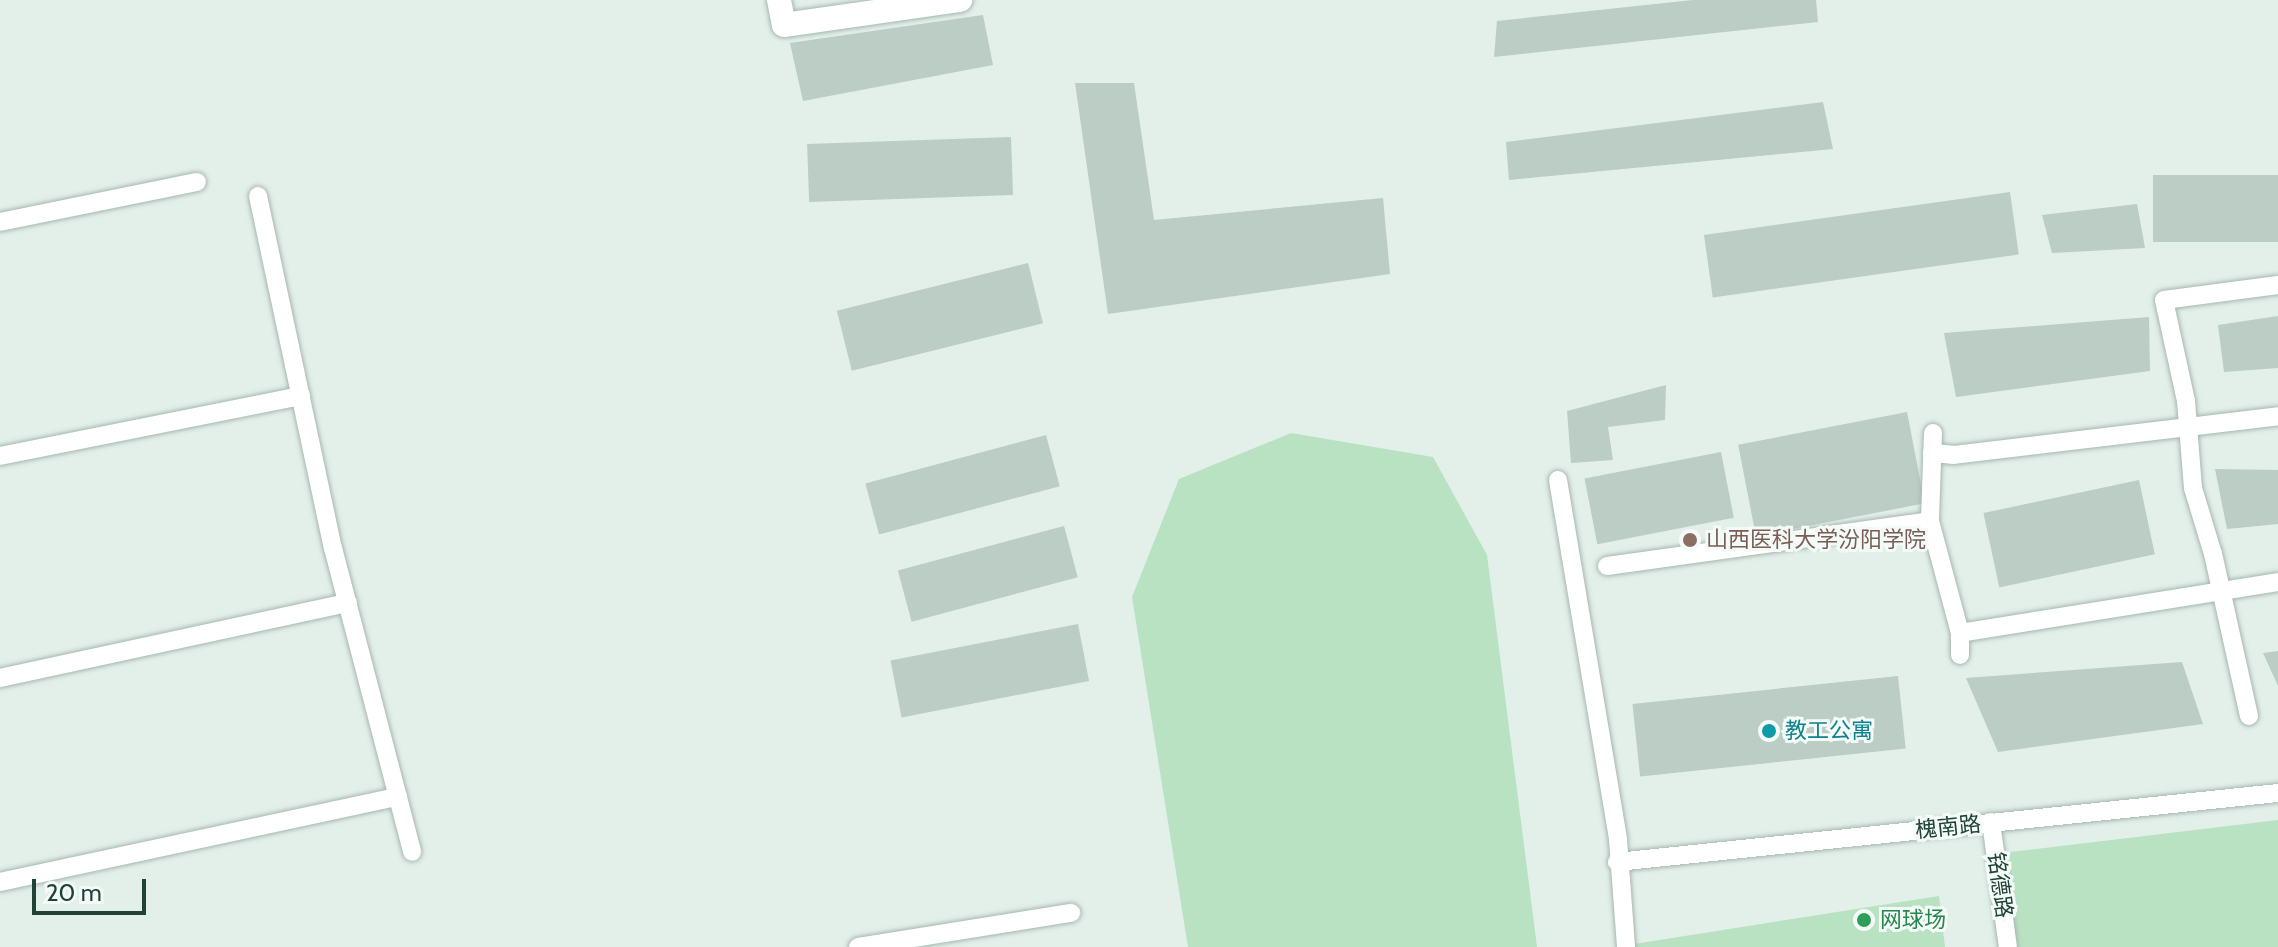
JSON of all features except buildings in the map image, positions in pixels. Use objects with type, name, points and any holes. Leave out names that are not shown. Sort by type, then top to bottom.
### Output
[{"type":"street","points":[[779,0],[784,25],[960,0]]},
{"type":"lane","points":[[0,222],[197,182]]},
{"type":"lane","points":[[258,196],[348,603],[412,852]]},
{"type":"lane","points":[[2249,716],[2213,554],[2193,488],[2188,427],[2164,300],[2278,285]]},
{"type":"lane","points":[[0,456],[301,396]]},
{"type":"lane","points":[[1932,453],[1953,455],[2278,416]]},
{"type":"lane","points":[[1933,433],[1930,521],[1960,633],[1960,655]]},
{"type":"lane","points":[[1558,480],[1618,840],[1617,862],[1626,947]]},
{"type":"lane","points":[[1607,566],[1930,521]]},
{"type":"lane","points":[[1960,633],[2278,582]]},
{"type":"lane","points":[[0,678],[348,603]]},
{"type":"lane","name":"槐南路","points":[[1617,862],[2278,793]]},
{"type":"lane","points":[[0,882],[398,797]]},
{"type":"lane","name":"铭德路","points":[[1991,822],[2008,947]]},
{"type":"lane","points":[[858,947],[897,944],[1071,913]]},
{"type":"green space","points":[[1291,433],[1433,457],[1487,555],[1537,947],[1188,947],[1132,597],[1179,479]]},
{"type":"green space","points":[[2278,820],[2278,947],[2015,947],[2002,853]]},
{"type":"green space","name":"网球场","points":[[1939,896],[1945,947],[1634,947],[1634,944]]},
{"type":"place","name":"山西医科大学汾阳学院","points":[[1690,540]]},
{"type":"place","name":"教工公寓","points":[[1769,731]]},
{"type":"place","name":"网球场","points":[[1864,920]]}]
